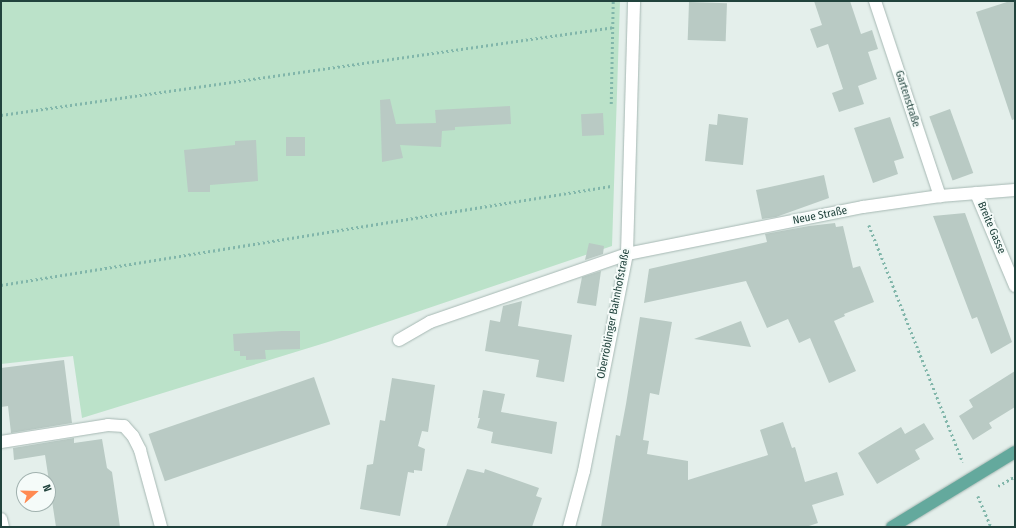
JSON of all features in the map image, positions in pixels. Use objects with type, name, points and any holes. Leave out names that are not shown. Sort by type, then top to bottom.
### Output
[{"type":"main road","points":[[892,527],[1015,452]]},
{"type":"street","name":"Oberröblinger Bahnhofstraße","points":[[569,527],[584,471],[627,254],[634,1]]},
{"type":"street","name":"Gartenstraße","points":[[875,1],[940,196]]},
{"type":"street","name":"Neue Straße","points":[[399,340],[430,322],[627,254],[863,207],[940,196],[1015,190]]},
{"type":"street","name":"Breite Gasse","points":[[976,193],[1015,286]]},
{"type":"street","points":[[1,442],[108,425],[124,426],[140,450],[161,527]]},
{"type":"street","points":[[1,519],[3,527]]},
{"type":"path","points":[[1,115],[633,25]]},
{"type":"path","points":[[1,285],[629,183]]},
{"type":"path","points":[[863,207],[965,465]]},
{"type":"path","points":[[982,507],[991,527]]},
{"type":"green space","points":[[1,1],[620,1],[612,246],[328,342],[82,418],[73,356],[1,364]]},
{"type":"building","points":[[814,1],[850,1],[861,34],[872,30],[878,49],[868,52],[877,79],[858,86],[864,104],[839,112],[832,93],[843,89],[828,44],[817,48],[810,29],[822,25]]},
{"type":"building","points":[[1010,1],[1015,1],[1015,119],[1012,120],[976,12]]},
{"type":"building","points":[[689,2],[727,3],[726,41],[688,40]]},
{"type":"building","points":[[390,99],[396,124],[436,123],[435,110],[510,106],[511,124],[455,127],[455,130],[442,131],[441,147],[400,145],[403,158],[382,162],[380,100]]},
{"type":"building","points":[[950,109],[973,173],[953,180],[929,117]]},
{"type":"building","points":[[603,113],[604,135],[582,136],[581,114]]},
{"type":"building","points":[[718,114],[748,118],[743,165],[705,161],[709,124],[717,125]]},
{"type":"building","points":[[890,117],[904,158],[894,161],[898,174],[873,183],[854,128]]},
{"type":"building","points":[[286,137],[305,137],[305,156],[286,156]]},
{"type":"building","points":[[256,140],[258,181],[210,185],[210,192],[188,192],[184,150],[235,145],[235,141]]},
{"type":"building","points":[[824,175],[829,198],[776,217],[762,219],[756,190]]},
{"type":"building","points":[[965,213],[1012,342],[991,354],[977,317],[972,319],[933,216]]},
{"type":"building","points":[[835,223],[836,227],[843,226],[853,268],[860,266],[874,302],[844,314],[845,316],[834,321],[856,371],[829,383],[810,338],[799,343],[788,319],[767,328],[746,281],[644,303],[649,269],[767,242],[765,234]]},
{"type":"building","points":[[589,243],[604,246],[603,254],[585,260]]},
{"type":"building","points":[[601,271],[596,306],[577,303],[582,277]]},
{"type":"building","points":[[522,301],[518,326],[572,335],[564,382],[536,377],[539,360],[485,351],[490,320],[500,322],[503,306]]},
{"type":"building","points":[[640,317],[672,322],[659,395],[650,393],[643,440],[649,441],[647,454],[688,461],[688,480],[768,455],[760,430],[783,422],[792,448],[795,447],[805,482],[837,472],[844,495],[812,505],[818,523],[806,527],[601,527],[616,435],[620,436],[626,404]]},
{"type":"building","points":[[741,321],[751,347],[694,339]]},
{"type":"building","points":[[300,331],[300,349],[265,350],[266,359],[246,360],[246,356],[240,356],[240,351],[234,351],[233,334]]},
{"type":"building","points":[[64,360],[72,423],[11,433],[8,406],[1,407],[1,368]]},
{"type":"building","points":[[1015,371],[1015,407],[989,423],[992,428],[973,440],[959,416],[973,407],[969,400]]},
{"type":"building","points":[[314,377],[330,424],[165,481],[149,434]]},
{"type":"building","points":[[392,378],[435,385],[428,432],[422,431],[418,446],[425,449],[422,471],[414,470],[414,473],[408,472],[400,516],[360,509],[367,465],[373,464],[380,420],[385,421]]},
{"type":"building","points":[[483,390],[505,394],[501,412],[557,422],[552,454],[491,443],[493,432],[477,428],[480,418],[478,418]]},
{"type":"building","points":[[924,423],[934,439],[915,450],[920,459],[877,484],[858,453],[901,427],[905,434]]},
{"type":"building","points":[[74,438],[74,443],[102,439],[107,468],[112,472],[120,527],[56,527],[54,512],[56,512],[56,472],[48,472],[45,455],[14,460],[13,448]]},
{"type":"building","points":[[467,469],[484,473],[485,469],[539,488],[536,496],[542,498],[532,527],[446,527]]}]
